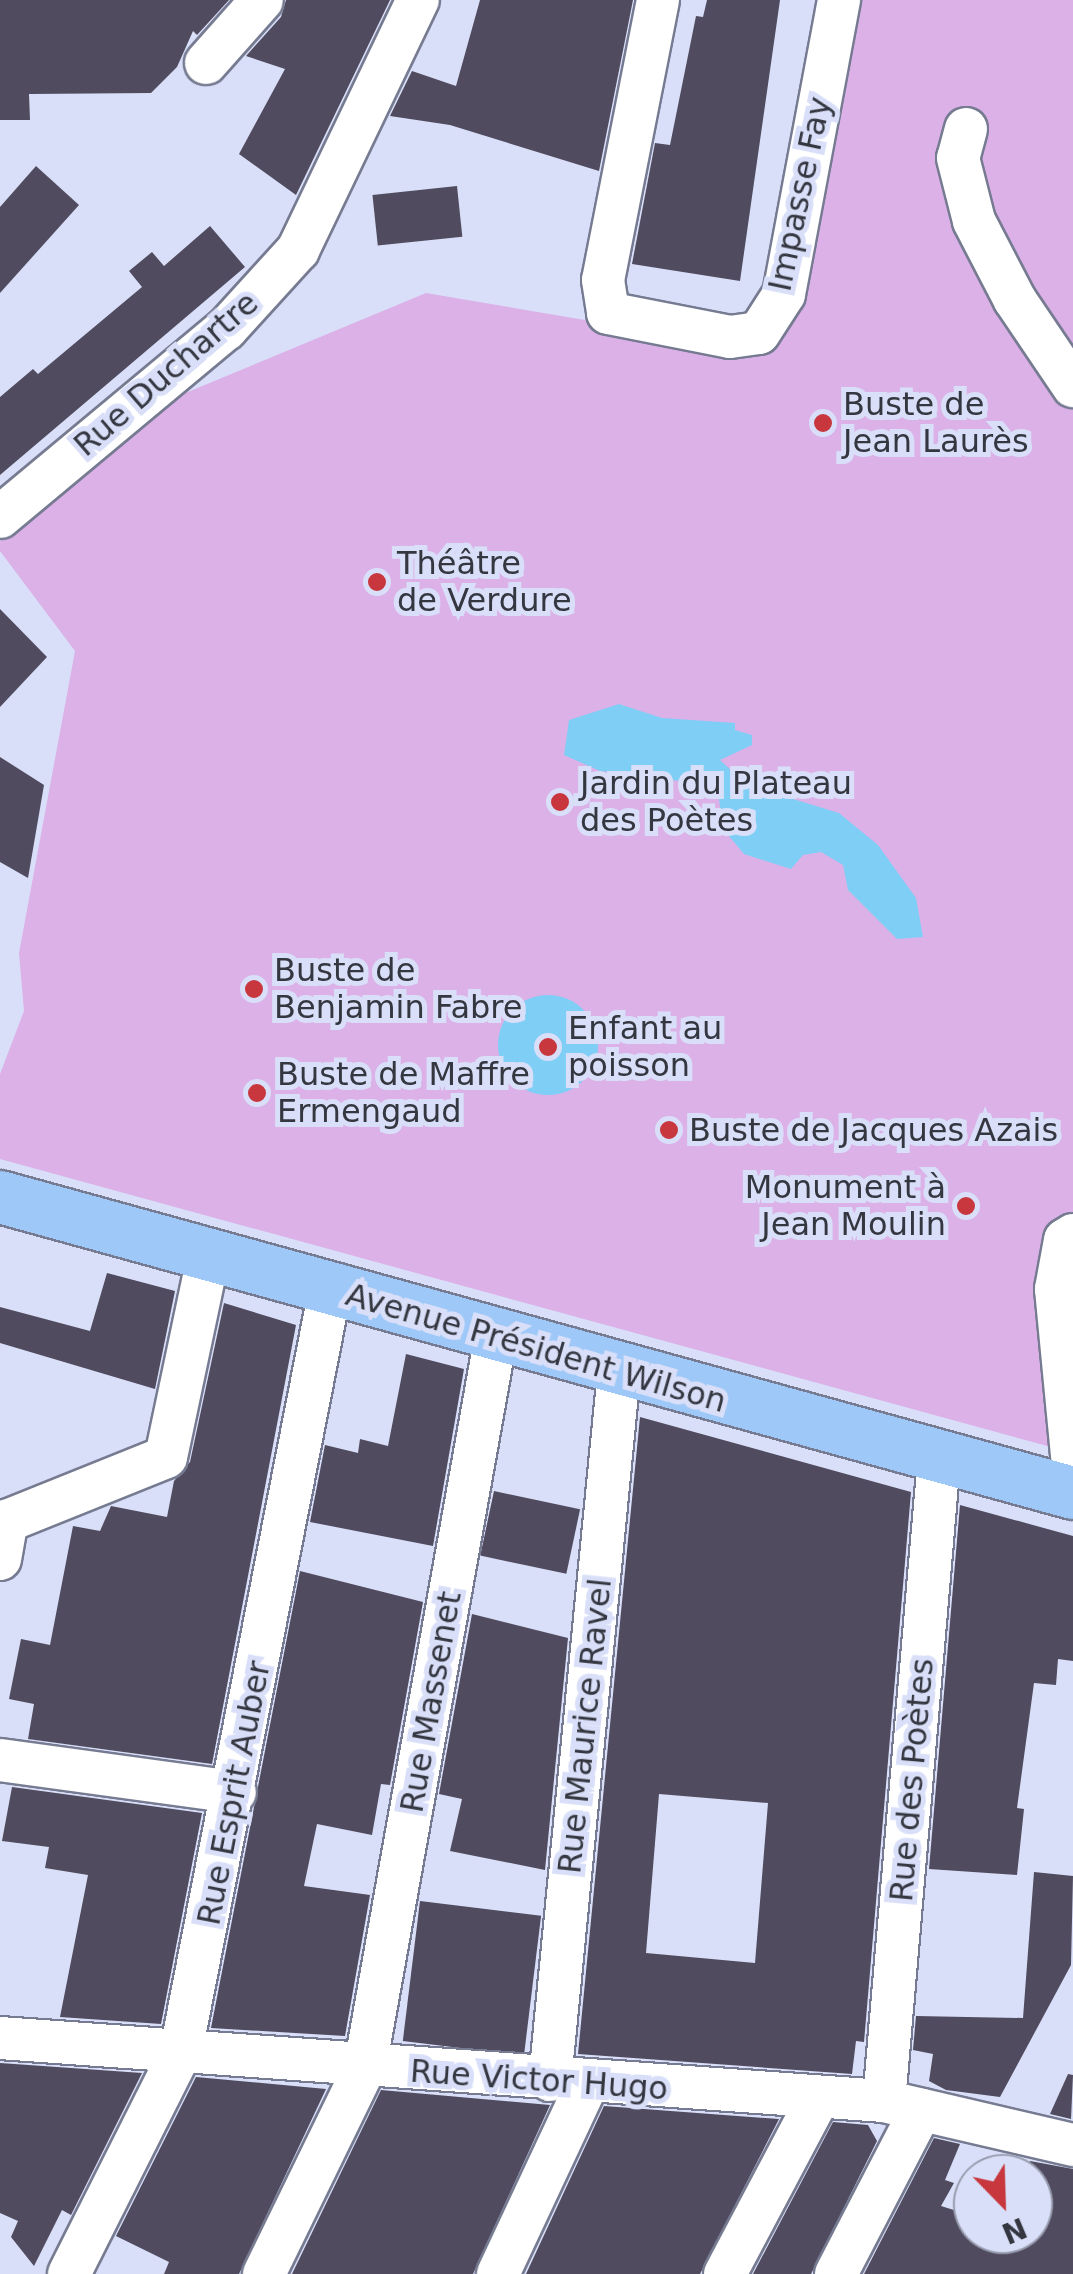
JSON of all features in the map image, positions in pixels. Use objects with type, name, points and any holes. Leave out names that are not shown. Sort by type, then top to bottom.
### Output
[{"type":"main road","name":"Avenue Président Wilson","points":[[0,1197],[619,1372],[1073,1493]]},
{"type":"street","points":[[206,63],[262,0]]},
{"type":"street","name":"Rue Duchartre","points":[[0,517],[226,329],[298,250],[418,0]]},
{"type":"street","name":"Impasse Fay","points":[[658,0],[603,280],[608,313],[730,337],[758,333],[784,294],[839,0]]},
{"type":"street","points":[[966,129],[958,158],[974,221],[1073,386]]},
{"type":"street","points":[[1073,1235],[1065,1240],[1056,1289],[1073,1467]]},
{"type":"street","points":[[0,1559],[7,1521],[166,1457],[208,1256]]},
{"type":"street","name":"Rue Esprit Auber","points":[[70,2274],[181,2052],[236,1792],[330,1290]]},
{"type":"street","name":"Rue Massenet","points":[[264,2274],[365,2067],[496,1336]]},
{"type":"street","name":"Rue Maurice Ravel","points":[[498,2274],[569,2082],[619,1372]]},
{"type":"street","name":"Rue des Poètes","points":[[902,2105],[939,1459]]},
{"type":"street","points":[[0,1760],[236,1792]]},
{"type":"street","name":"Rue Victor Hugo","points":[[0,2038],[902,2105],[1073,2145]]},
{"type":"street","points":[[725,2274],[818,2098]]},
{"type":"street","points":[[836,2274],[902,2105]]},
{"type":"shaded area","name":"Jardin du Plateau des Poètes","points":[[850,0],[1073,0],[1073,1453],[0,1159],[0,1074],[24,1011],[19,953],[75,651],[0,551],[0,541],[131,425],[183,394],[426,293],[721,343],[775,340]]},
{"type":"water","points":[[619,704],[662,718],[735,723],[735,730],[752,735],[752,745],[720,760],[747,785],[839,813],[878,845],[916,898],[923,937],[897,939],[848,890],[843,865],[821,852],[803,855],[791,869],[744,854],[723,829],[716,776],[705,771],[680,781],[600,771],[564,755],[569,720]]},
{"type":"water","points":[[548,995],[576,1003],[590,1017],[598,1045],[590,1073],[576,1087],[548,1095],[520,1087],[506,1073],[498,1045],[506,1017],[520,1003]]},
{"type":"building","points":[[0,0],[229,0],[197,35],[193,31],[177,67],[151,93],[29,94],[30,120],[0,120]]},
{"type":"building","points":[[286,0],[390,0],[296,195],[239,154],[285,69],[246,56],[281,17]]},
{"type":"building","points":[[480,0],[633,0],[599,171],[450,125],[390,116],[412,71],[456,86]]},
{"type":"building","points":[[707,0],[780,0],[740,281],[632,264],[655,143],[670,145],[696,16],[703,17]]},
{"type":"building","points":[[36,166],[79,205],[0,293],[0,207]]},
{"type":"building","points":[[457,186],[462,237],[378,246],[372,195]]},
{"type":"building","points":[[210,226],[245,267],[0,475],[0,397],[33,369],[38,374],[142,287],[129,271],[152,252],[164,266]]},
{"type":"building","points":[[0,609],[47,657],[0,707]]},
{"type":"building","points":[[0,757],[44,785],[28,878],[0,862]]},
{"type":"building","points":[[107,1273],[175,1291],[155,1389],[0,1343],[0,1307],[90,1331]]},
{"type":"building","points":[[224,1303],[296,1325],[212,1764],[28,1739],[34,1704],[9,1699],[21,1639],[50,1645],[73,1526],[100,1531],[111,1506],[167,1517],[174,1481],[190,1462]]},
{"type":"building","points":[[406,1354],[464,1369],[433,1546],[310,1522],[325,1445],[358,1453],[360,1439],[388,1446]]},
{"type":"building","points":[[640,1417],[911,1492],[864,2042],[856,2041],[852,2074],[578,2054]],"holes":[[[659,1794],[768,1803],[755,1963],[646,1953]]]},
{"type":"building","points":[[494,1491],[580,1509],[566,1574],[480,1556]]},
{"type":"building","points":[[960,1505],[1073,1536],[1073,1661],[1058,1659],[1056,1685],[1034,1683],[1017,1808],[1024,1809],[1017,1875],[929,1869]]},
{"type":"building","points":[[300,1571],[423,1602],[390,1785],[381,1784],[372,1835],[317,1824],[304,1886],[370,1895],[345,2036],[211,2028]]},
{"type":"building","points":[[472,1614],[568,1638],[545,1870],[450,1851],[462,1799],[439,1794]]},
{"type":"building","points":[[12,1787],[202,1813],[161,2024],[60,2017],[88,1875],[45,1868],[49,1847],[2,1841]]},
{"type":"building","points":[[1034,1872],[1073,1876],[1071,1965],[1000,2097],[946,2090],[929,2081],[933,2054],[913,2050],[916,2016],[1023,2018]]},
{"type":"building","points":[[420,1901],[541,1916],[524,2056],[403,2041]]},
{"type":"building","points":[[0,2063],[142,2073],[71,2215],[62,2210],[34,2266],[11,2237],[18,2221],[0,2213]]},
{"type":"building","points":[[1068,2074],[1073,2075],[1071,2119],[1050,2114]]},
{"type":"building","points":[[196,2077],[326,2089],[239,2274],[164,2274],[169,2262],[116,2236]]},
{"type":"building","points":[[381,2090],[550,2105],[473,2274],[292,2274]]},
{"type":"building","points":[[604,2106],[779,2119],[700,2274],[526,2274]]},
{"type":"building","points":[[833,2122],[868,2125],[877,2141],[811,2274],[753,2274]]},
{"type":"building","points":[[934,2138],[960,2144],[945,2180],[953,2185],[941,2206],[953,2210],[953,2254],[1053,2254],[1053,2165],[1073,2169],[1073,2274],[864,2274]]},
{"type":"place","name":"Buste de Jean Laurès","points":[[823,423]]},
{"type":"place","name":"Théâtre de Verdure","points":[[377,582]]},
{"type":"place","name":"Jardin du Plateau des Poètes","points":[[560,802]]},
{"type":"place","name":"Buste de Benjamin Fabre","points":[[254,989]]},
{"type":"place","name":"Enfant au poisson","points":[[548,1047]]},
{"type":"place","name":"Buste de Maffre Ermengaud","points":[[257,1093]]},
{"type":"place","name":"Buste de Jacques Azais","points":[[669,1130]]},
{"type":"place","name":"Monument à Jean Moulin","points":[[966,1206]]}]
